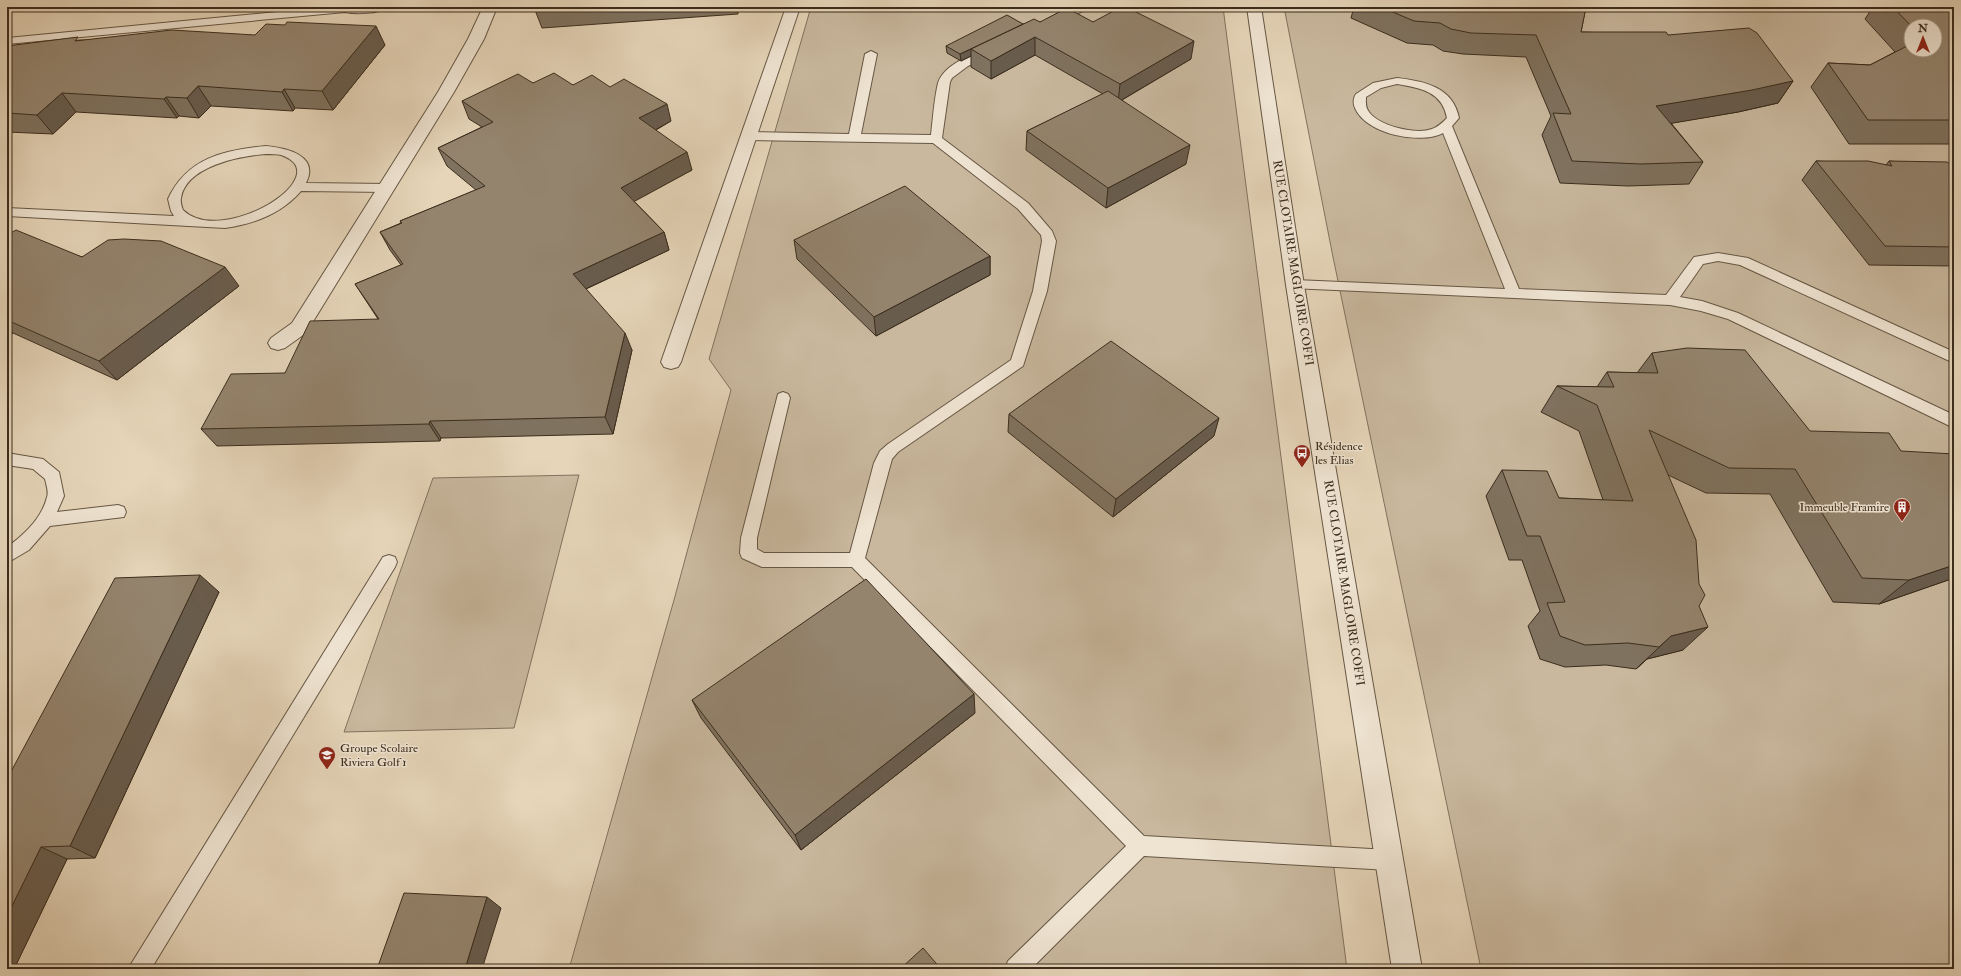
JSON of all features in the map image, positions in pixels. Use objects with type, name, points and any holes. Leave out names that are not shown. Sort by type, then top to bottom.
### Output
[{"type":"street","points":[[278,343],[299,328],[446,92],[476,39],[490,7]]},
{"type":"street","points":[[671,362],[747,136],[793,7]]},
{"type":"street","name":"RUE CLOTAIRE MAGLOIRE COFFI","points":[[1254,7],[1295,285],[1407,969]]},
{"type":"lane","points":[[7,41],[337,8],[356,11],[381,7]]},
{"type":"lane","points":[[1043,27],[1085,7]]},
{"type":"lane","points":[[936,138],[944,82],[947,75],[953,70],[1001,47]]},
{"type":"lane","points":[[854,138],[871,54]]},
{"type":"lane","points":[[1397,81],[1416,84],[1432,89],[1445,98],[1453,108],[1453,118],[1447,127],[1434,133],[1416,134],[1397,132],[1380,126],[1367,117],[1360,106],[1360,96],[1368,88],[1381,83],[1397,81]]},
{"type":"lane","points":[[1447,127],[1514,294]]},
{"type":"lane","points":[[747,136],[936,138],[1023,206],[1047,234],[1049,241],[1040,291],[1018,362],[1013,368],[893,448],[886,455],[882,463],[856,560]]},
{"type":"lane","points":[[7,212],[190,221],[212,225],[238,222],[263,214],[285,202],[299,187],[304,173],[300,161],[286,153],[266,150],[242,152],[218,159],[196,170],[181,184],[174,199],[178,212],[190,221]]},
{"type":"lane","points":[[299,187],[387,188]]},
{"type":"lane","points":[[1670,300],[1699,260],[1718,257],[1743,261],[1954,358]]},
{"type":"lane","points":[[1295,285],[1670,300],[1702,306],[1733,316],[1954,422]]},
{"type":"lane","points":[[783,398],[749,538],[748,553],[762,560],[856,560],[1140,846],[1389,860]]},
{"type":"lane","points":[[7,459],[37,463],[53,476],[56,496],[46,520],[24,545],[7,556]]},
{"type":"lane","points":[[46,520],[118,512]]},
{"type":"lane","points":[[139,969],[389,562]]},
{"type":"lane","points":[[1016,969],[1140,846]]},
{"type":"shaded area","points":[[811,7],[1223,7],[1347,969],[569,969],[674,600],[731,390],[709,359]]},
{"type":"shaded area","points":[[1284,7],[1954,7],[1954,969],[1481,969],[1333,257]]},
{"type":"shaded area","points":[[579,475],[514,728],[344,732],[433,478]]},
{"type":"building","points":[[535,7],[579,7],[535,10]]},
{"type":"building","points":[[1121,7],[1126,7],[1194,41],[1120,84],[1035,37],[991,61],[971,49],[1034,19],[1040,22],[1067,8],[1093,22]]},
{"type":"building","points":[[1381,7],[1586,7],[1581,32],[1666,32],[1668,35],[1749,28],[1757,33],[1793,81],[1752,90],[1656,106],[1703,162],[1641,164],[1572,161],[1553,113],[1571,114],[1536,35],[1471,33],[1451,29],[1440,23],[1414,21]]},
{"type":"building","points":[[1893,7],[1954,7],[1954,120],[1868,120],[1828,63],[1870,65],[1903,48],[1903,58],[1943,58],[1943,18],[1903,18]]},
{"type":"building","points":[[1007,15],[1023,24],[960,54],[946,46]]},
{"type":"building","points":[[287,22],[376,26],[322,91],[284,89],[282,92],[198,86],[187,98],[166,97],[164,99],[62,93],[37,115],[7,113],[7,46],[78,37],[75,41],[172,30],[255,35],[266,24],[285,25]]},
{"type":"building","points":[[554,73],[573,85],[592,75],[610,87],[624,79],[667,104],[639,118],[687,152],[621,188],[664,232],[573,274],[625,333],[605,417],[430,421],[429,424],[201,429],[231,374],[285,373],[310,321],[379,319],[355,284],[403,264],[380,232],[402,223],[400,221],[485,186],[438,148],[493,122],[462,101],[518,74],[533,83]]},
{"type":"building","points":[[1108,91],[1190,145],[1108,188],[1027,131]]},
{"type":"building","points":[[1816,161],[1868,161],[1892,166],[1889,161],[1947,162],[1954,166],[1954,247],[1885,246]]},
{"type":"building","points":[[905,186],[990,256],[874,317],[794,240]]},
{"type":"building","points":[[16,230],[82,257],[108,240],[124,239],[161,241],[225,267],[99,361],[7,320],[7,235]]},
{"type":"building","points":[[1111,341],[1219,418],[1116,499],[1009,414]]},
{"type":"building","points":[[1687,348],[1745,350],[1810,431],[1889,433],[1901,451],[1954,454],[1954,565],[1909,580],[1862,578],[1795,469],[1729,468],[1649,430],[1696,540],[1699,584],[1705,595],[1699,606],[1708,627],[1671,636],[1659,647],[1628,643],[1585,645],[1560,636],[1547,603],[1565,602],[1540,536],[1527,536],[1502,470],[1547,471],[1559,498],[1633,501],[1597,405],[1557,386],[1614,387],[1607,372],[1658,373],[1652,353]]},
{"type":"building","points":[[200,575],[70,846],[41,847],[7,916],[7,779],[115,578]]},
{"type":"building","points":[[866,579],[974,694],[795,835],[692,700]]},
{"type":"building","points":[[404,893],[487,897],[465,969],[377,969]]},
{"type":"building","points":[[923,948],[941,969],[900,969]]},
{"type":"place","name":"Résidence les Elias","points":[[1302,468]]},
{"type":"place","name":"Immeuble Framire","points":[[1902,522]]},
{"type":"place","name":"Groupe Scolaire Riviera Golf 1","points":[[327,770]]}]
